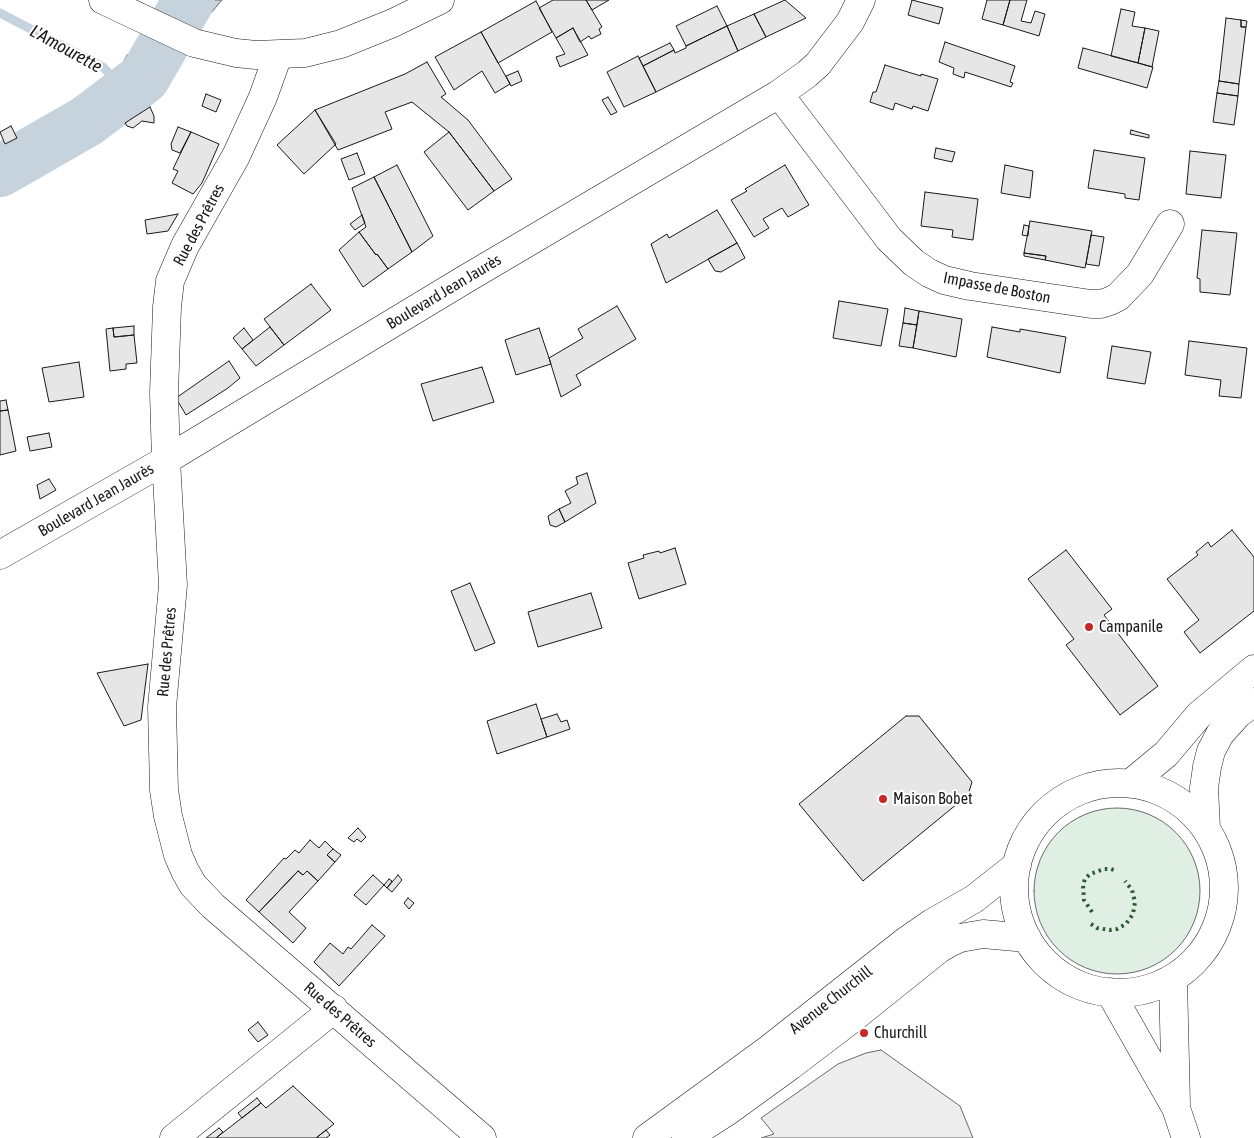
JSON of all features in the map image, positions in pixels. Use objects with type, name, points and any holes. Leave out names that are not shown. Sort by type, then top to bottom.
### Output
[{"type":"street","points":[[115,5],[194,43],[236,53],[278,55],[305,53],[341,44],[393,24],[440,0]]},
{"type":"street","name":"Boulevard Jean Jaurès","points":[[0,555],[166,460],[464,280],[779,94],[818,64],[850,22],[861,0]]},
{"type":"street","name":"Rue des Prêtres","points":[[278,55],[263,97],[236,156],[185,246],[170,281],[167,307],[164,393],[173,585],[162,707],[164,790],[168,816],[178,855],[193,885],[213,906],[482,1138]]},
{"type":"street","name":"Impasse de Boston","points":[[779,94],[889,239],[914,263],[928,273],[944,280],[970,286],[1082,303],[1101,304],[1110,302],[1140,274],[1170,224]]},
{"type":"street","points":[[1131,784],[1166,754],[1200,715],[1254,669]]},
{"type":"street","points":[[1206,828],[1204,788],[1211,751],[1220,734],[1238,714],[1254,702]]},
{"type":"street","points":[[1118,783],[1131,784],[1146,786],[1173,798],[1196,816],[1206,828],[1220,859],[1224,876],[1222,911],[1213,935],[1199,956],[1173,979],[1143,990],[1110,992],[1093,990],[1062,976],[1036,952],[1027,938],[1018,915],[1014,890],[1017,865],[1025,841],[1048,810],[1075,793],[1093,786],[1118,783]]},
{"type":"street","name":"Avenue Churchill","points":[[647,1138],[769,1049],[906,941],[932,923],[974,900],[1017,865]]},
{"type":"street","name":"Avenue Churchill","points":[[686,1138],[728,1111],[822,1042],[949,942],[983,934],[1027,938]]},
{"type":"street","points":[[1173,979],[1176,1108]]},
{"type":"street","points":[[1110,992],[1176,1108],[1186,1138]]},
{"type":"street","points":[[174,1138],[334,1009]]},
{"type":"green space","points":[[1117,808],[1141,812],[1156,818],[1181,839],[1190,852],[1196,867],[1200,891],[1196,915],[1190,930],[1169,955],[1156,964],[1141,970],[1117,974],[1093,970],[1078,964],[1053,943],[1044,930],[1038,915],[1034,891],[1038,867],[1044,852],[1065,827],[1078,818],[1093,812]]},
{"type":"shaded area","points":[[184,0],[222,0],[211,13]]},
{"type":"shaded area","points":[[127,55],[172,75],[147,106],[124,120],[0,180],[0,148],[77,103],[104,84],[113,71],[119,71]]},
{"type":"shaded area","points":[[881,1050],[960,1106],[973,1138],[761,1138],[774,1134],[761,1118],[838,1064],[866,1053]]},
{"type":"building","points":[[553,0],[586,0],[602,27],[599,29],[601,34],[591,39],[589,36],[580,42],[573,28],[556,38],[539,8]]},
{"type":"building","points":[[586,0],[609,0],[592,10]]},
{"type":"building","points":[[785,0],[806,18],[766,37],[754,14]]},
{"type":"building","points":[[912,0],[943,8],[939,24],[908,15]]},
{"type":"building","points":[[987,0],[1010,0],[1003,25],[982,19]]},
{"type":"building","points":[[1010,0],[1027,0],[1021,21],[1031,23],[1035,11],[1045,14],[1039,36],[1003,25]]},
{"type":"building","points":[[536,1],[552,32],[498,63],[481,32]]},
{"type":"building","points":[[717,6],[727,26],[686,46],[676,26]]},
{"type":"building","points":[[1121,9],[1135,12],[1132,26],[1145,28],[1138,63],[1111,56]]},
{"type":"building","points":[[754,14],[766,37],[738,51],[727,26]]},
{"type":"building","points":[[1226,18],[1241,20],[1241,27],[1246,27],[1239,84],[1219,81]]},
{"type":"building","points":[[1241,20],[1247,21],[1246,27],[1241,27]]},
{"type":"building","points":[[727,26],[738,51],[656,92],[643,66],[674,50],[675,53],[686,48],[686,46]]},
{"type":"building","points":[[573,28],[588,55],[560,67],[556,57],[565,54],[556,38]]},
{"type":"building","points":[[1145,28],[1159,31],[1152,67],[1138,63]]},
{"type":"building","points":[[481,32],[510,84],[495,93],[482,71],[454,90],[435,57]]},
{"type":"building","points":[[945,42],[1015,66],[1010,82],[1013,83],[1011,87],[965,72],[964,78],[953,74],[954,68],[939,62]]},
{"type":"building","points":[[670,43],[674,50],[643,66],[639,58]]},
{"type":"building","points":[[1083,48],[1153,67],[1147,88],[1078,68]]},
{"type":"building","points":[[638,56],[656,92],[624,107],[607,72]]},
{"type":"building","points":[[427,62],[446,94],[441,97],[468,120],[512,179],[494,191],[449,132],[412,102],[385,112],[392,129],[338,150],[315,110],[405,74]]},
{"type":"building","points":[[885,65],[938,79],[928,111],[913,106],[912,109],[895,103],[893,110],[870,102],[873,92],[876,92]]},
{"type":"building","points":[[518,71],[522,81],[511,86],[506,76]]},
{"type":"building","points":[[1219,81],[1239,84],[1238,96],[1217,93]]},
{"type":"building","points":[[1217,93],[1238,96],[1234,125],[1213,122]]},
{"type":"building","points":[[206,94],[221,100],[216,112],[202,106]]},
{"type":"building","points":[[608,97],[617,112],[611,115],[602,100]]},
{"type":"building","points":[[150,107],[154,116],[154,123],[142,121],[133,128],[127,126],[125,123]]},
{"type":"building","points":[[315,110],[336,144],[304,174],[277,145]]},
{"type":"building","points":[[11,126],[17,138],[5,144],[0,132]]},
{"type":"building","points":[[178,127],[191,132],[180,153],[172,150],[171,144]]},
{"type":"building","points":[[1131,130],[1149,135],[1149,138],[1130,134]]},
{"type":"building","points":[[191,132],[219,144],[202,183],[193,194],[172,183],[178,171],[173,169]]},
{"type":"building","points":[[449,132],[494,191],[468,210],[424,152]]},
{"type":"building","points":[[936,148],[955,152],[952,162],[934,158]]},
{"type":"building","points":[[1094,150],[1145,158],[1139,200],[1125,198],[1125,194],[1088,188]]},
{"type":"building","points":[[1190,151],[1226,155],[1221,198],[1186,194]]},
{"type":"building","points":[[357,153],[365,174],[349,180],[341,159]]},
{"type":"building","points":[[397,165],[433,236],[412,252],[374,177]]},
{"type":"building","points":[[785,165],[809,205],[788,217],[782,208],[763,219],[769,228],[754,237],[731,200],[747,191],[745,189]]},
{"type":"building","points":[[1005,165],[1033,171],[1030,198],[1001,193]]},
{"type":"building","points":[[374,177],[412,252],[388,269],[359,232],[366,227],[352,188]]},
{"type":"building","points":[[925,192],[978,199],[973,240],[952,237],[953,230],[921,226]]},
{"type":"building","points":[[717,210],[737,243],[666,283],[651,244],[667,234],[669,238]]},
{"type":"building","points":[[178,214],[168,231],[147,234],[145,220]]},
{"type":"building","points":[[362,215],[365,223],[355,230],[350,224]]},
{"type":"building","points":[[1030,221],[1092,231],[1085,268],[1045,260],[1046,256],[1024,253]]},
{"type":"building","points":[[1024,225],[1029,226],[1028,236],[1022,235]]},
{"type":"building","points":[[1202,230],[1237,233],[1230,295],[1200,292],[1200,279],[1197,278]]},
{"type":"building","points":[[359,232],[388,269],[363,287],[339,250]]},
{"type":"building","points":[[1091,235],[1104,237],[1099,266],[1086,264]]},
{"type":"building","points":[[737,243],[745,258],[721,272],[715,271],[708,259]]},
{"type":"building","points":[[1024,253],[1046,256],[1045,260],[1024,256]]},
{"type":"building","points":[[311,284],[331,310],[284,345],[264,319]]},
{"type":"building","points":[[839,301],[888,309],[881,346],[833,338]]},
{"type":"building","points":[[617,306],[636,339],[576,375],[581,385],[561,397],[549,358],[583,338],[578,329]]},
{"type":"building","points":[[905,308],[919,311],[917,325],[903,323]]},
{"type":"building","points":[[919,311],[962,319],[956,357],[913,348]]},
{"type":"building","points":[[903,323],[917,325],[913,348],[899,346]]},
{"type":"building","points":[[134,326],[134,335],[114,337],[113,328]]},
{"type":"building","points":[[270,327],[284,345],[256,366],[242,349]]},
{"type":"building","points":[[992,327],[1020,332],[1020,329],[1066,337],[1060,373],[987,357]]},
{"type":"building","points":[[113,328],[114,337],[134,335],[137,363],[126,364],[126,369],[110,371],[106,329]]},
{"type":"building","points":[[244,328],[253,340],[242,349],[233,338]]},
{"type":"building","points":[[539,328],[551,364],[516,375],[505,340]]},
{"type":"building","points":[[1189,341],[1247,348],[1241,398],[1219,396],[1221,380],[1185,375]]},
{"type":"building","points":[[1112,346],[1151,352],[1145,384],[1107,378]]},
{"type":"building","points":[[229,361],[240,378],[186,415],[176,398]]},
{"type":"building","points":[[79,362],[84,397],[49,402],[42,368]]},
{"type":"building","points":[[482,367],[494,402],[433,421],[421,384]]},
{"type":"building","points":[[6,400],[8,410],[0,411],[0,401]]},
{"type":"building","points":[[8,410],[16,451],[0,455],[0,411]]},
{"type":"building","points":[[49,433],[52,447],[30,451],[27,437]]},
{"type":"building","points":[[587,473],[596,503],[565,522],[559,509],[571,503],[565,491],[578,484],[576,477]]},
{"type":"building","points":[[49,479],[56,490],[40,499],[37,485]]},
{"type":"building","points":[[559,509],[565,522],[556,527],[550,525],[548,516]]},
{"type":"building","name":"Campanile","points":[[1232,530],[1254,557],[1254,611],[1200,653],[1184,632],[1199,620],[1167,579],[1198,555],[1196,552],[1208,542],[1211,547]]},
{"type":"building","points":[[675,548],[686,584],[639,599],[628,563],[644,558],[643,555],[659,551],[660,553]]},
{"type":"building","name":"Campanile","points":[[1066,550],[1112,609],[1104,615],[1158,686],[1120,715],[1066,645],[1074,639],[1028,579]]},
{"type":"building","points":[[470,583],[495,643],[475,651],[451,591]]},
{"type":"building","points":[[591,593],[602,628],[538,647],[528,612]]},
{"type":"building","points":[[148,664],[141,720],[124,726],[97,673]]},
{"type":"building","points":[[536,704],[547,737],[497,754],[487,721]]},
{"type":"building","points":[[557,714],[561,722],[567,720],[570,729],[547,737],[541,719]]},
{"type":"building","name":"Maison Bobet","points":[[906,716],[919,716],[972,782],[968,795],[863,881],[799,804]]},
{"type":"building","points":[[358,828],[366,837],[361,842],[357,839],[354,842],[348,838]]},
{"type":"building","points":[[310,840],[319,848],[325,841],[333,849],[327,855],[335,862],[318,881],[307,871],[303,875],[298,871],[259,912],[246,900],[284,858],[286,859],[295,850],[299,853]]},
{"type":"building","points":[[333,849],[341,855],[335,862],[327,855]]},
{"type":"building","points":[[298,871],[303,875],[307,871],[318,881],[289,912],[306,928],[293,943],[259,912]]},
{"type":"building","points":[[373,875],[384,885],[366,905],[354,895]]},
{"type":"building","points":[[398,875],[402,880],[392,892],[387,888]]},
{"type":"building","points":[[389,879],[392,881],[387,888],[384,885]]},
{"type":"building","points":[[408,898],[414,903],[409,909],[404,903]]},
{"type":"building","points":[[372,925],[385,936],[339,986],[314,962],[330,943],[343,954],[348,947],[351,949]]},
{"type":"building","points":[[258,1022],[268,1035],[258,1042],[248,1030]]},
{"type":"building","points":[[293,1086],[334,1124],[316,1138],[216,1138],[261,1103],[266,1108]]},
{"type":"building","points":[[257,1098],[261,1103],[242,1118],[238,1113]]},
{"type":"building","points":[[219,1128],[223,1132],[216,1138],[206,1138]]},
{"type":"building","points":[[326,1130],[330,1135],[326,1138],[316,1138]]},
{"type":"waterway","points":[[0,171],[87,121],[144,78],[189,0]]},
{"type":"waterway","name":"L'Amourette","points":[[0,13],[103,67],[117,82]]},
{"type":"hedge","points":[[1092,912],[1084,900],[1083,885],[1085,879],[1090,874],[1104,869],[1117,871]]},
{"type":"hedge","points":[[1091,924],[1097,928],[1110,930],[1117,929],[1126,924],[1133,914],[1135,902],[1132,890],[1125,881]]},
{"type":"place","name":"Campanile","points":[[1089,627]]},
{"type":"place","name":"Maison Bobet","points":[[883,799]]},
{"type":"place","name":"Churchill","points":[[864,1033]]}]
